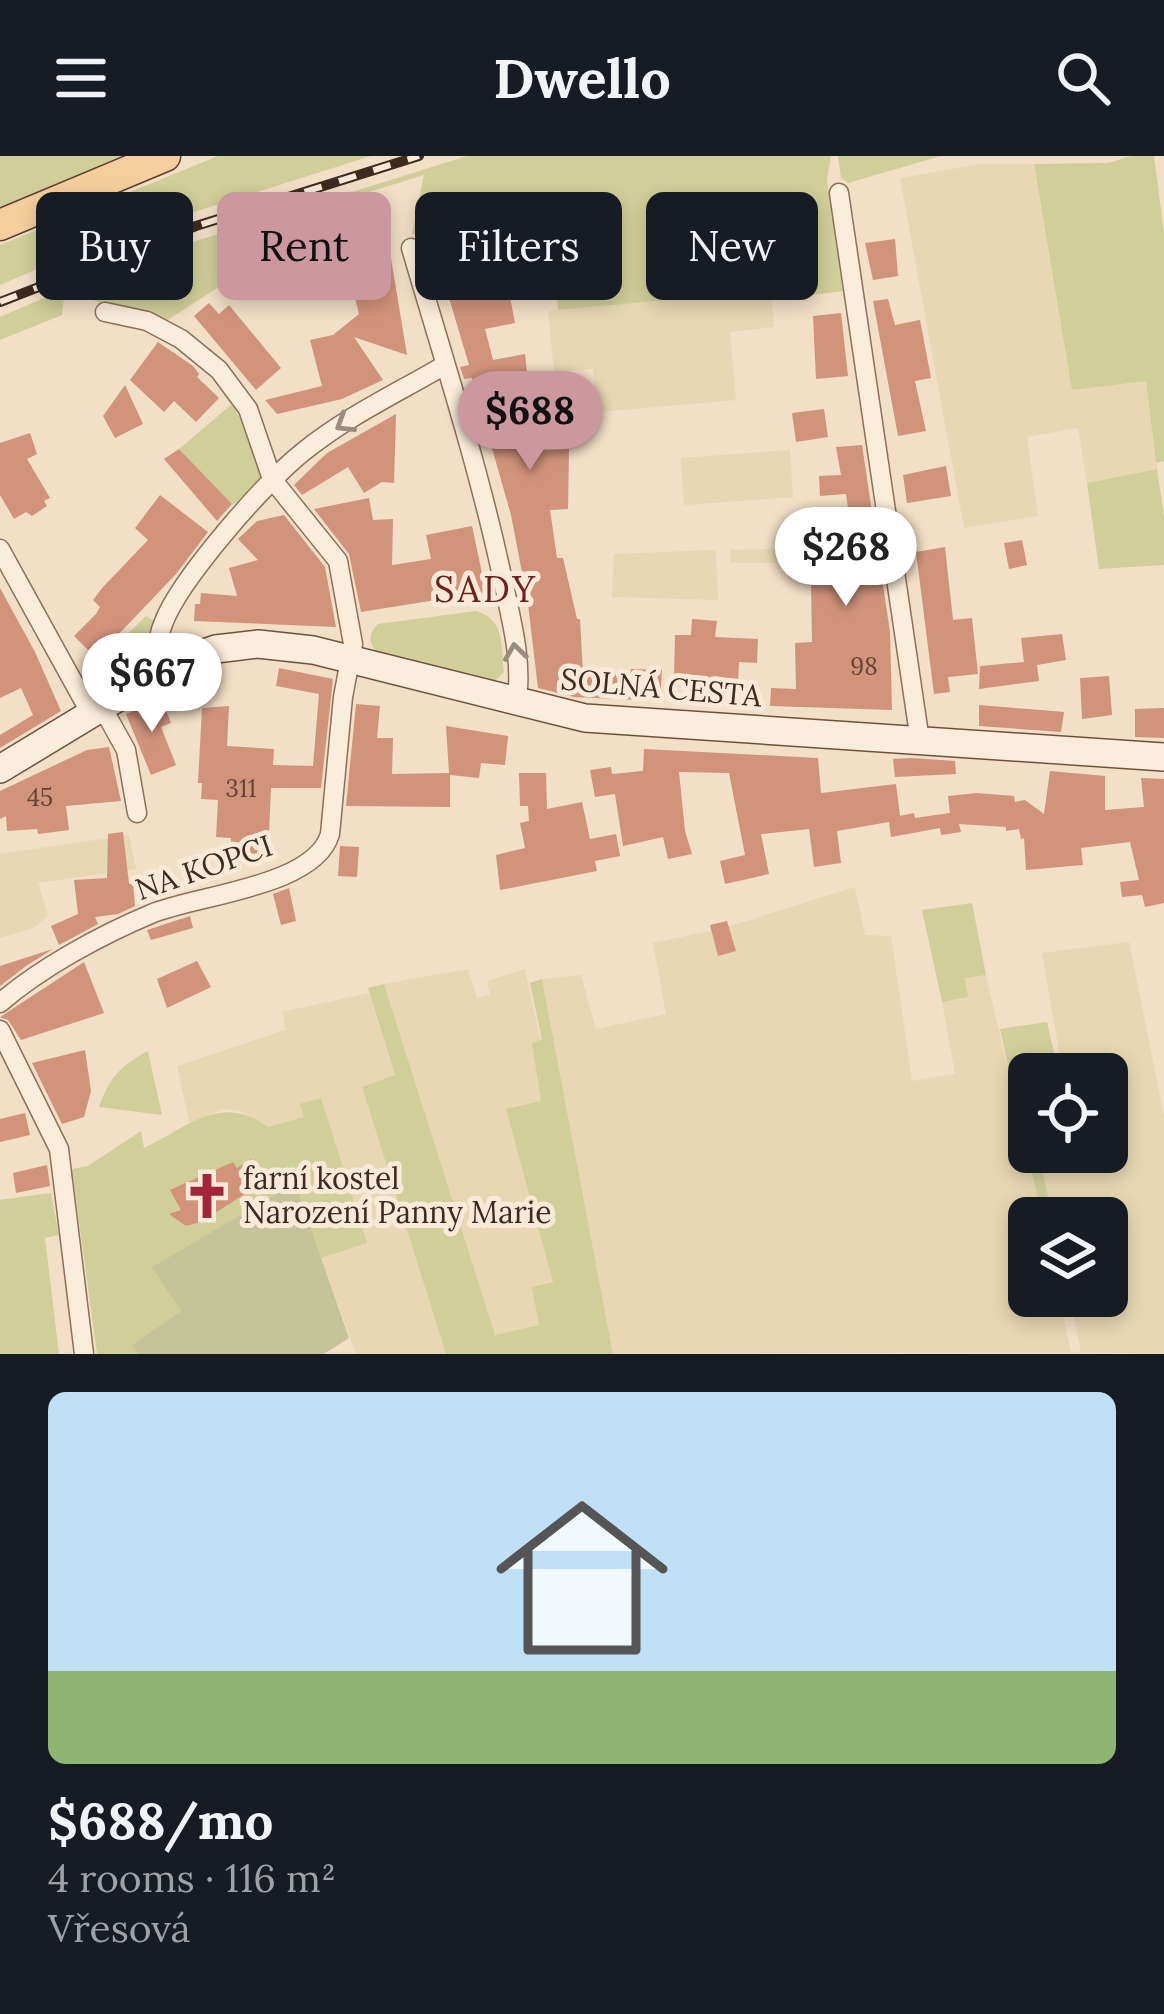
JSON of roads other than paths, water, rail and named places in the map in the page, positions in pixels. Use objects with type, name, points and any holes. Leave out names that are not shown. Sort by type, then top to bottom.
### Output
[{"type":"main road","points":[[0,225],[166,156]]},
{"type":"street","points":[[839,193],[920,740]]},
{"type":"street","points":[[411,248],[480,475],[507,602],[520,686],[517,703]]},
{"type":"street","points":[[105,312],[147,321],[181,339],[219,370],[248,409],[272,479],[338,561],[351,623],[350,660]]},
{"type":"street","points":[[165,668],[159,646],[165,618],[214,548],[272,479],[345,422],[445,365]]},
{"type":"street","points":[[0,549],[96,710],[126,749],[137,813]]},
{"type":"street","name":"SOLNÁ CESTA","points":[[0,769],[165,668],[201,652],[243,644],[293,646],[585,718],[1164,757]]},
{"type":"street","name":"NA KOPCI","points":[[0,1003],[44,971],[152,913],[266,882],[320,854],[330,834],[350,660]]},
{"type":"street","points":[[0,1030],[58,1149],[84,1354]]},
{"type":"railway","points":[[0,302],[196,226],[419,156]]},
{"type":"place","name":"farní kostel Narození Panny Marie","points":[[207,1196]]},
{"type":"district","name":"SADY","points":[[486,589]]}]
